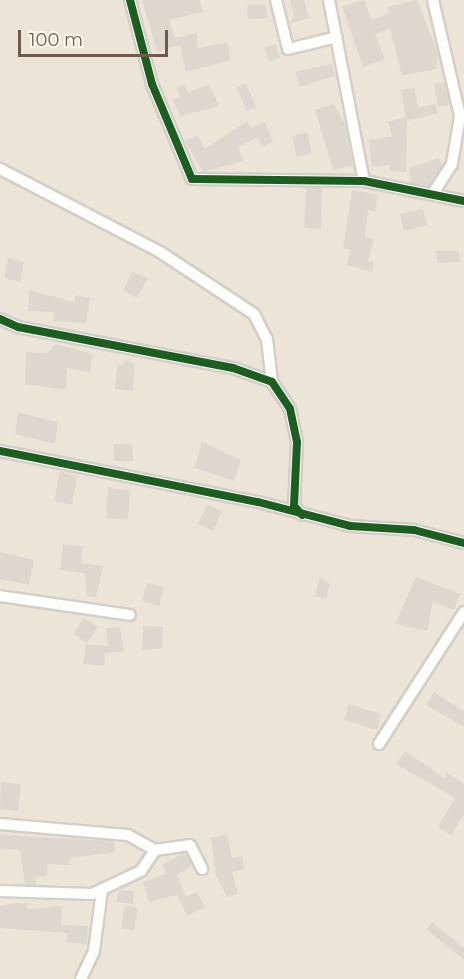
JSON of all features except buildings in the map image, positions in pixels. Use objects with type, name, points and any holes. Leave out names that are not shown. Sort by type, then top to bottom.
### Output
[{"type":"street","points":[[130,0],[152,84],[192,180],[364,181],[434,192],[464,201]]},
{"type":"street","points":[[276,0],[288,49],[337,38]]},
{"type":"street","points":[[329,0],[364,181]]},
{"type":"street","points":[[434,0],[460,95],[458,140],[434,192]]},
{"type":"street","points":[[0,169],[160,252],[254,314],[267,339],[272,382],[290,409],[297,442],[294,506],[302,515]]},
{"type":"street","points":[[0,319],[18,327],[233,368],[272,382]]},
{"type":"street","points":[[0,451],[373,531],[414,530],[464,543]]},
{"type":"street","points":[[0,596],[130,615]]},
{"type":"street","points":[[379,744],[464,612]]},
{"type":"street","points":[[0,824],[128,835],[155,850],[190,845],[202,869]]},
{"type":"street","points":[[0,891],[102,890],[141,871],[155,850]]},
{"type":"street","points":[[81,979],[94,951],[102,890]]},
{"type":"shaded area","points":[[0,0],[464,0],[464,979],[0,979]]},
{"type":"cycle path","points":[[130,0],[152,84],[192,179],[364,181],[464,201]]},
{"type":"cycle path","points":[[0,319],[18,327],[233,368],[272,382],[290,409],[297,442],[294,506],[302,515]]},
{"type":"cycle path","points":[[0,451],[258,502],[350,526],[414,530],[464,543]]}]
